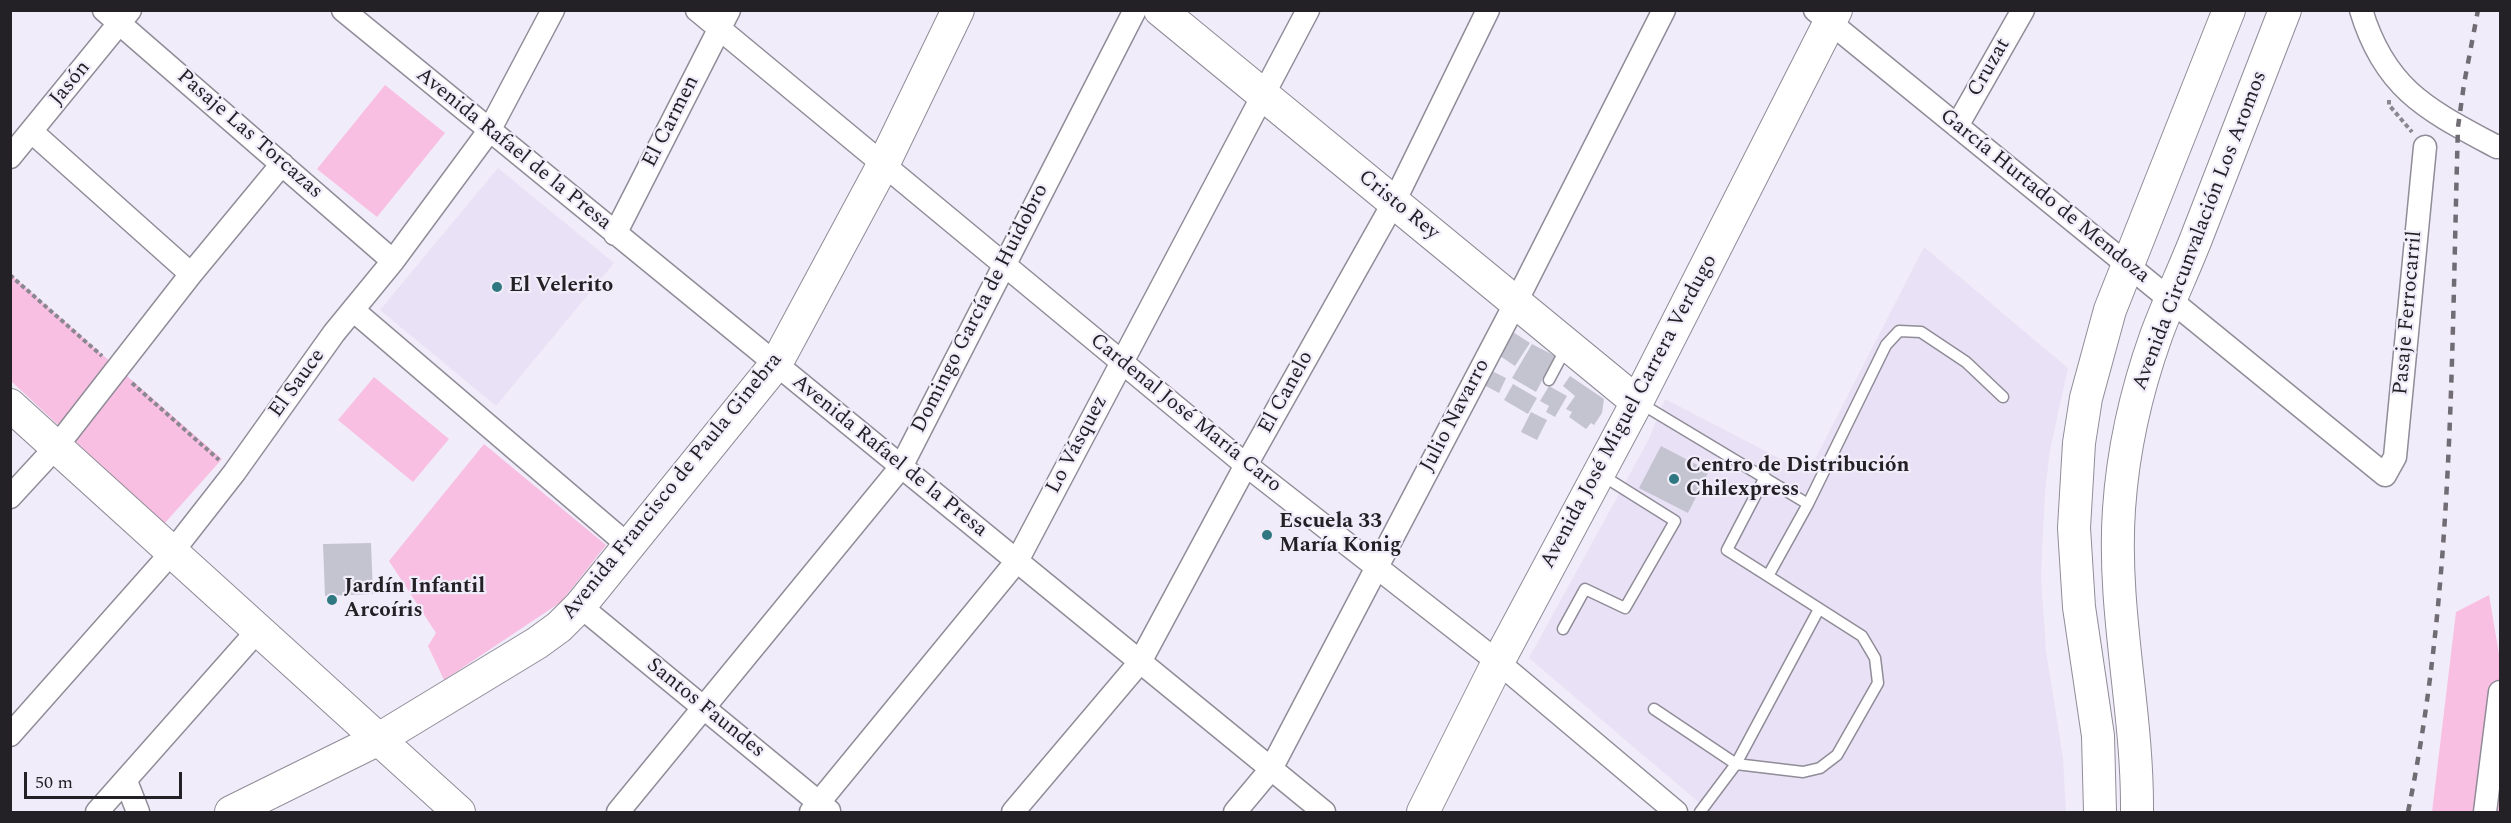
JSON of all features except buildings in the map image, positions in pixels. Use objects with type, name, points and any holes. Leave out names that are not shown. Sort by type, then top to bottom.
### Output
[{"type":"street","name":"Avenida Rafael de la Presa","points":[[344,10],[1324,813]]},
{"type":"street","name":"El Sauce","points":[[10,735],[172,551],[234,473],[353,310],[393,261],[489,131],[553,10]]},
{"type":"street","name":"Cardenal José María Caro","points":[[696,10],[724,20],[883,165],[1246,465],[1498,662],[1676,813]]},
{"type":"street","name":"Avenida Francisco de Paula Ginebra","points":[[231,813],[379,739],[537,643],[559,627],[580,606],[776,364],[883,165],[958,10]]},
{"type":"street","name":"Domingo García de Huidobro","points":[[618,813],[901,467],[1135,10]]},
{"type":"street","name":"Cristo Rey","points":[[1160,10],[1637,402]]},
{"type":"street","name":"Lo Vásquez","points":[[820,809],[1017,561],[1308,10]]},
{"type":"street","name":"El Canelo","points":[[1013,813],[1140,663],[1246,465],[1394,202],[1488,10]]},
{"type":"street","name":"Julio Navarro","points":[[1235,813],[1271,769],[1516,302],[1664,10]]},
{"type":"street","name":"Cruzat","points":[[1957,126],[2023,10]]},
{"type":"street","points":[[2100,813],[2098,736],[2075,567],[2075,488],[2084,409],[2096,354],[2110,310],[2229,10]]},
{"type":"street","name":"Avenida Circunvalación Los Aromos","points":[[2137,813],[2135,736],[2124,653],[2119,587],[2119,510],[2129,433],[2157,334],[2285,10]]},
{"type":"street","points":[[2361,10],[2376,51],[2402,87],[2438,116],[2497,147],[2500,146]]},
{"type":"street","name":"Jasón","points":[[10,157],[32,132],[118,15]]},
{"type":"street","name":"Pasaje Las Torcazas","points":[[118,15],[393,261]]},
{"type":"street","name":"García Hurtado de Mendoza","points":[[1827,15],[1957,126],[2385,475]]},
{"type":"street","name":"Avenida José Miguel Carrera Verdugo","points":[[1423,813],[1498,662],[1637,402],[1827,15]]},
{"type":"street","name":"El Carmen","points":[[615,234],[724,20]]},
{"type":"street","points":[[32,132],[191,274]]},
{"type":"street","name":"Pasaje Ferrocarril","points":[[2385,475],[2395,458],[2425,147]]},
{"type":"street","points":[[10,497],[57,446],[191,274],[282,164]]},
{"type":"street","points":[[353,310],[628,546]]},
{"type":"street","points":[[10,405],[459,813]]},
{"type":"street","name":"Santos Faundes","points":[[580,606],[820,809]]},
{"type":"street","points":[[97,813],[259,629]]},
{"type":"street","points":[[2485,813],[2500,692]]},
{"type":"street","points":[[126,781],[138,813]]},
{"type":"lane","points":[[1768,576],[1808,504],[1886,345],[1899,331],[1921,333],[1930,338],[1966,362],[2003,397]]},
{"type":"lane","points":[[1549,380],[1568,345]]},
{"type":"lane","points":[[1637,402],[1808,504]]},
{"type":"lane","points":[[1563,629],[1586,589],[1625,608],[1675,521],[1600,473]]},
{"type":"lane","points":[[1654,709],[1736,764],[1803,772],[1820,768],[1837,755],[1878,683],[1875,658],[1862,636],[1727,550],[1765,477]]},
{"type":"lane","points":[[1700,813],[1736,764],[1819,609]]},
{"type":"shaded area","points":[[385,85],[445,133],[377,217],[317,169]]},
{"type":"shaded area","name":"El Velerito","points":[[498,168],[614,263],[496,406],[380,310]]},
{"type":"shaded area","points":[[1924,247],[2068,368],[2050,450],[2045,492],[2041,575],[2046,651],[2063,758],[2066,812],[1710,812],[1529,658],[1649,439],[1665,399],[1808,473]]},
{"type":"shaded area","points":[[10,274],[222,459],[164,524],[11,381]]},
{"type":"shaded area","points":[[374,377],[449,439],[413,482],[338,420]]},
{"type":"shaded area","points":[[484,444],[606,545],[561,602],[444,680],[428,646],[436,633],[389,561]]},
{"type":"shaded area","points":[[2489,595],[2500,660],[2500,812],[2432,812],[2456,612]]},
{"type":"railway","points":[[2408,812],[2423,728],[2442,557],[2448,471],[2458,127],[2478,10]]},
{"type":"place","name":"El Velerito","points":[[497,287]]},
{"type":"place","name":"Centro de Distribución Chilexpress","points":[[1674,479]]},
{"type":"place","name":"Escuela 33 María Konig","points":[[1267,535]]},
{"type":"place","name":"Jardín Infantil Arcoíris","points":[[332,600]]}]
